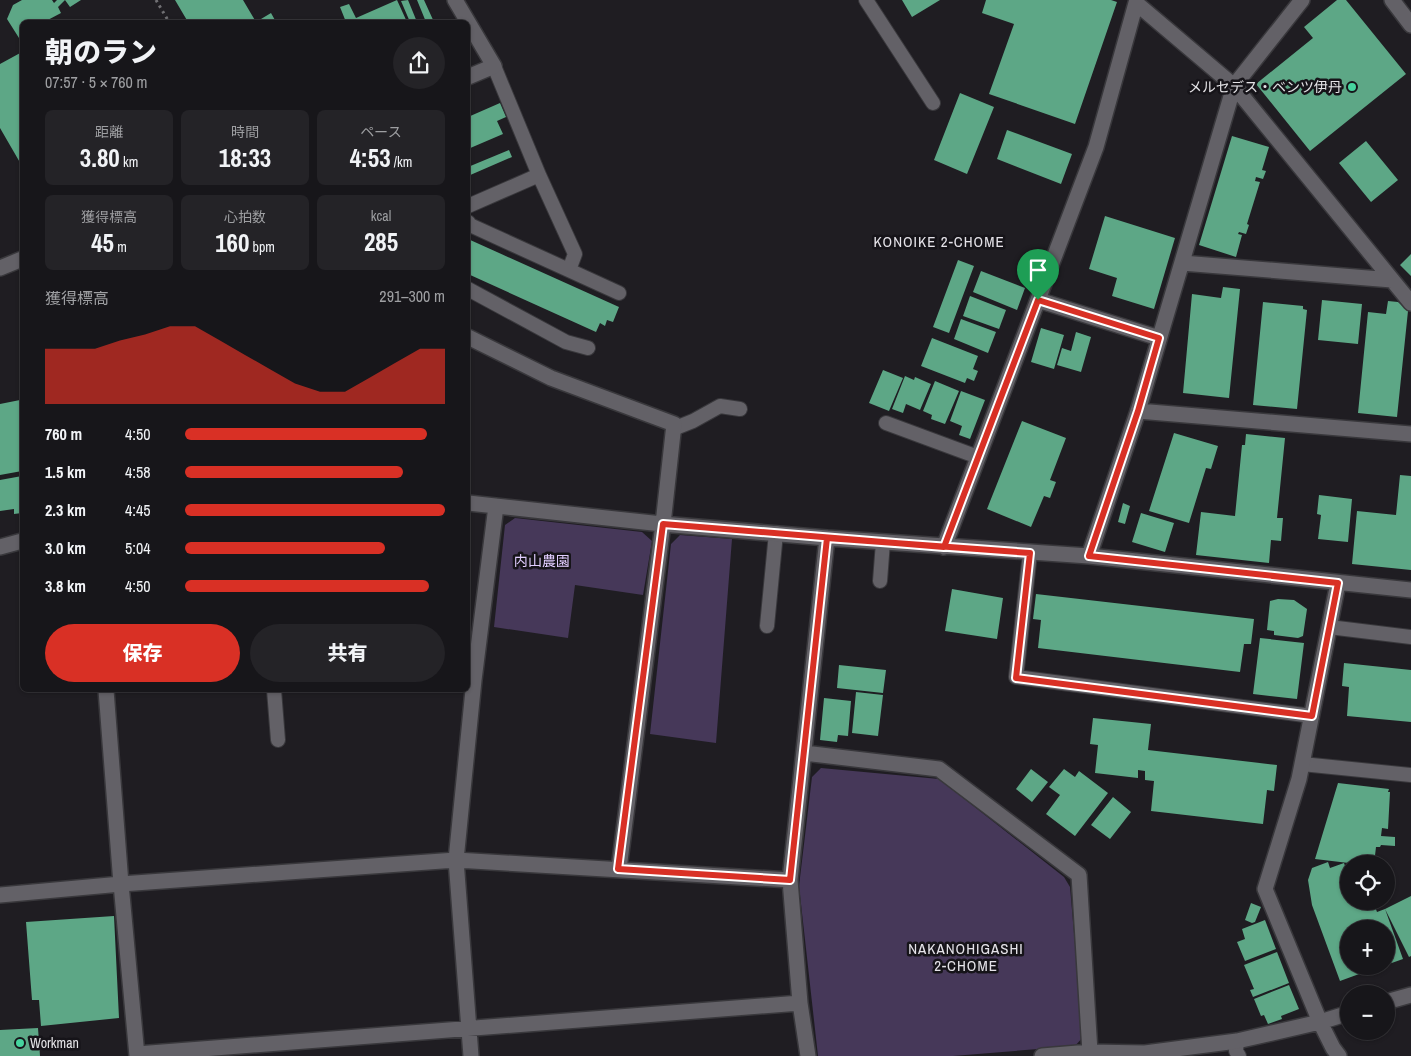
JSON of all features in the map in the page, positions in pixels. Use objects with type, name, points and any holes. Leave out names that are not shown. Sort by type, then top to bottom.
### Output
[{"type":"street","points":[[455,0],[467,20]]},
{"type":"street","points":[[1089,556],[1138,411],[1234,86],[1302,0]]},
{"type":"street","points":[[1392,0],[1411,25]]},
{"type":"street","points":[[944,547],[1096,147],[1136,3],[1234,86],[1411,303]]},
{"type":"street","points":[[470,25],[494,66],[470,76]]},
{"type":"street","points":[[0,268],[20,260]]},
{"type":"street","points":[[1182,262],[1392,280]]},
{"type":"street","points":[[1038,300],[1159,338]]},
{"type":"street","points":[[470,338],[551,378],[674,424],[663,524],[618,869]]},
{"type":"street","points":[[1138,411],[1411,434]]},
{"type":"street","points":[[470,503],[663,524],[827,538],[1089,556],[1411,590]]},
{"type":"street","points":[[471,1056],[456,860],[471,680],[496,506]]},
{"type":"street","points":[[808,1056],[800,1003],[790,880],[827,538]]},
{"type":"street","points":[[0,547],[20,542]]},
{"type":"street","points":[[1338,583],[1299,779],[1265,889],[1320,1022],[1339,1056]]},
{"type":"street","points":[[106,692],[137,1055],[800,1003]]},
{"type":"street","points":[[804,753],[939,769],[1079,875],[1090,1052]]},
{"type":"street","points":[[0,895],[121,884],[456,860],[790,880]]},
{"type":"street","points":[[1395,999],[1411,995]]},
{"type":"street","points":[[1042,1056],[1090,1052],[1146,1054],[1237,1040],[1340,1016]]},
{"type":"lane","points":[[866,0],[933,103]]},
{"type":"lane","points":[[494,66],[539,175],[575,254],[569,270]]},
{"type":"lane","points":[[470,205],[539,175]]},
{"type":"lane","points":[[470,225],[619,293]]},
{"type":"lane","points":[[470,290],[566,342],[588,348]]},
{"type":"lane","points":[[673,429],[693,421],[720,406],[740,409]]},
{"type":"lane","points":[[886,423],[978,457]]},
{"type":"lane","points":[[767,626],[776,533]]},
{"type":"lane","points":[[880,581],[883,542]]},
{"type":"lane","points":[[1030,553],[1016,678],[1312,716]]},
{"type":"lane","points":[[1329,628],[1411,637]]},
{"type":"lane","points":[[274,692],[278,740]]},
{"type":"lane","points":[[1302,764],[1411,775]]},
{"type":"lane","points":[[1237,1040],[1236,1051],[1239,1056]]},
{"type":"path","points":[[156,0],[168,20]]},
{"type":"green space","name":"内山農園","points":[[515,518],[642,532],[652,541],[643,595],[575,585],[568,638],[494,627],[505,525]]},
{"type":"green space","points":[[680,535],[732,539],[716,743],[650,734],[671,544]]},
{"type":"green space","points":[[821,768],[939,779],[1064,877],[1070,887],[1083,1037],[1075,1046],[953,1056],[818,1056],[799,886],[812,777]]},
{"type":"building","points":[[22,0],[52,0],[54,3],[57,0],[65,0],[58,7],[61,13],[48,20],[20,20],[19,38],[7,19],[13,5]]},
{"type":"building","points":[[65,0],[81,0],[70,7]]},
{"type":"building","points":[[175,0],[243,0],[255,20],[187,20]]},
{"type":"building","points":[[397,0],[406,20],[345,20],[340,7],[349,4],[356,18]]},
{"type":"building","points":[[408,0],[416,20],[409,20],[401,1]]},
{"type":"building","points":[[417,0],[424,0],[433,20],[425,20]]},
{"type":"building","points":[[902,0],[940,0],[912,17]]},
{"type":"building","points":[[986,0],[1111,0],[1117,2],[1075,124],[989,94],[1014,24],[982,13]]},
{"type":"building","points":[[1337,0],[1346,0],[1406,74],[1310,151],[1256,84],[1313,38],[1304,27]]},
{"type":"building","points":[[271,13],[275,20],[259,20]]},
{"type":"building","points":[[20,53],[20,163],[0,128],[0,64]]},
{"type":"building","points":[[960,93],[994,107],[967,174],[934,160]]},
{"type":"building","points":[[500,103],[506,117],[497,121],[503,134],[470,148],[470,116]]},
{"type":"building","points":[[1007,130],[1072,154],[1061,184],[997,159]]},
{"type":"building","points":[[1232,136],[1269,147],[1262,170],[1266,171],[1263,179],[1256,177],[1255,181],[1260,182],[1247,224],[1249,225],[1246,234],[1239,232],[1238,234],[1242,235],[1236,257],[1199,245]]},
{"type":"building","points":[[1366,141],[1398,180],[1371,202],[1339,163]]},
{"type":"building","points":[[509,150],[512,157],[470,175],[470,166]]},
{"type":"building","points":[[1105,216],[1175,238],[1154,309],[1112,296],[1117,278],[1089,269]]},
{"type":"building","points":[[470,240],[619,307],[613,322],[607,320],[605,326],[600,323],[596,332],[470,275]]},
{"type":"building","points":[[1411,254],[1411,276],[1400,265]]},
{"type":"building","points":[[958,260],[974,266],[949,333],[933,327]]},
{"type":"building","points":[[981,271],[1025,288],[1017,310],[973,292]]},
{"type":"building","points":[[1223,287],[1240,289],[1229,398],[1183,393],[1192,294],[1221,298]]},
{"type":"building","points":[[970,296],[1006,310],[999,329],[963,316]]},
{"type":"building","points":[[1322,300],[1362,304],[1358,344],[1318,340]]},
{"type":"building","points":[[1388,301],[1398,302],[1408,311],[1397,417],[1358,413],[1368,312],[1386,314]]},
{"type":"building","points":[[1263,302],[1303,306],[1303,309],[1307,310],[1297,409],[1253,405]]},
{"type":"building","points":[[961,319],[996,332],[988,353],[954,339]]},
{"type":"building","points":[[1041,328],[1064,335],[1054,369],[1031,362]]},
{"type":"building","points":[[1076,332],[1091,337],[1081,372],[1057,365],[1062,348],[1071,351]]},
{"type":"building","points":[[932,338],[978,356],[973,369],[978,371],[974,381],[967,378],[965,383],[921,366]]},
{"type":"building","points":[[883,370],[903,378],[889,411],[869,403]]},
{"type":"building","points":[[905,376],[914,380],[915,377],[931,384],[920,410],[906,404],[903,413],[892,409]]},
{"type":"building","points":[[935,381],[959,391],[945,424],[931,419],[932,415],[923,411]]},
{"type":"building","points":[[961,391],[985,400],[970,439],[959,435],[962,426],[950,421]]},
{"type":"building","points":[[20,400],[20,471],[0,475],[0,404]]},
{"type":"building","points":[[1022,421],[1066,438],[1050,480],[1056,482],[1050,498],[1044,496],[1031,527],[987,509]]},
{"type":"building","points":[[1174,433],[1218,446],[1211,469],[1206,468],[1189,523],[1149,511]]},
{"type":"building","points":[[1246,434],[1285,438],[1277,518],[1283,518],[1281,541],[1271,540],[1269,563],[1196,555],[1201,512],[1235,516],[1242,445],[1245,445]]},
{"type":"building","points":[[1400,475],[1411,476],[1411,570],[1352,564],[1357,511],[1396,515]]},
{"type":"building","points":[[20,476],[20,513],[14,514],[14,509],[0,511],[0,480]]},
{"type":"building","points":[[1319,495],[1352,499],[1348,542],[1318,539],[1321,515],[1317,514]]},
{"type":"building","points":[[1123,503],[1130,506],[1125,524],[1118,522]]},
{"type":"building","points":[[1141,513],[1174,523],[1165,552],[1132,542]]},
{"type":"building","points":[[952,589],[1003,598],[997,639],[945,631]]},
{"type":"building","points":[[1036,594],[1254,619],[1251,644],[1244,644],[1240,672],[1038,648],[1041,620],[1033,619]]},
{"type":"building","points":[[1278,599],[1294,600],[1307,609],[1303,636],[1298,638],[1274,635],[1274,631],[1267,630],[1270,601]]},
{"type":"building","points":[[1260,638],[1304,643],[1297,699],[1253,694]]},
{"type":"building","points":[[1344,663],[1411,670],[1411,722],[1347,716],[1349,687],[1342,686]]},
{"type":"building","points":[[839,665],[886,670],[883,693],[837,688]]},
{"type":"building","points":[[856,692],[883,695],[878,736],[852,733]]},
{"type":"building","points":[[824,698],[851,701],[848,736],[838,735],[837,742],[820,740]]},
{"type":"building","points":[[1093,718],[1151,724],[1148,750],[1277,765],[1274,791],[1267,790],[1263,824],[1151,811],[1154,781],[1145,780],[1145,771],[1138,770],[1138,778],[1095,773],[1098,745],[1090,744]]},
{"type":"building","points":[[1031,769],[1048,782],[1032,802],[1016,789]]},
{"type":"building","points":[[1064,769],[1075,777],[1079,771],[1108,793],[1075,836],[1046,814],[1060,795],[1049,787]]},
{"type":"building","points":[[1338,783],[1389,789],[1388,829],[1382,828],[1381,836],[1395,837],[1395,846],[1381,845],[1376,847],[1375,855],[1340,855],[1340,862],[1315,859]]},
{"type":"building","points":[[1113,797],[1131,812],[1110,839],[1091,825]]},
{"type":"building","points":[[1328,862],[1330,868],[1340,864],[1340,910],[1376,910],[1377,912],[1385,910],[1389,920],[1340,920],[1340,975],[1356,975],[1340,981],[1312,905],[1308,880],[1312,868]]},
{"type":"building","points":[[1411,896],[1411,956],[1409,957],[1395,929],[1395,920],[1390,920],[1386,910],[1395,910],[1395,904]]},
{"type":"building","points":[[1251,903],[1261,907],[1255,922],[1252,923],[1245,920]]},
{"type":"building","points":[[114,916],[119,1018],[41,1026],[39,1000],[32,1000],[26,922]]},
{"type":"building","points":[[1265,920],[1276,949],[1245,961],[1237,942],[1245,939],[1242,929]]},
{"type":"building","points":[[1395,937],[1403,959],[1395,962]]},
{"type":"building","points":[[1277,952],[1289,983],[1253,997],[1250,990],[1254,989],[1244,965]]},
{"type":"building","points":[[1289,985],[1299,1009],[1281,1016],[1282,1019],[1268,1024],[1264,1015],[1261,1016],[1254,999]]},
{"type":"building","name":"Workman","points":[[38,1028],[40,1056],[0,1056],[0,1030]]},
{"type":"place","name":"メルセデス・ベンツ伊丹","points":[[1352,87]]},
{"type":"place","name":"Workman","points":[[20,1043]]},
{"type":"district","name":"KONOIKE 2-CHOME","points":[[939,241]]},
{"type":"district","name":"NAKANOHIGASHI 2-CHOME","points":[[966,956]]},
{"type":"route","points":[[1038,300],[944,547],[827,538],[663,524],[618,869],[790,880],[827,538],[883,542],[944,547],[1030,553],[1016,678],[1312,716],[1338,583],[1089,556],[1138,411],[1159,338],[1038,300]]}]
